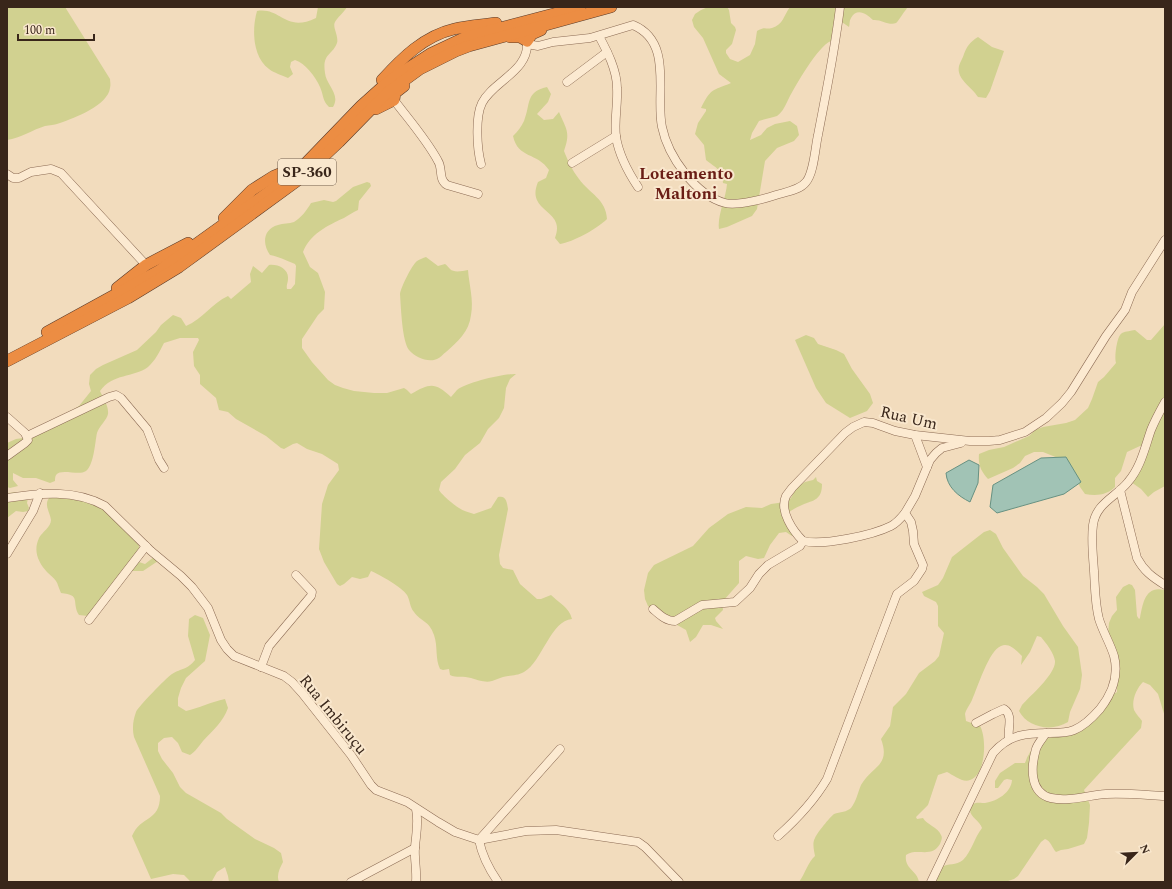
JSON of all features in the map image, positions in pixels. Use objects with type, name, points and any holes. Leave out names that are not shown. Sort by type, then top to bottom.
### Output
[{"type":"highway","name":"SP-360","points":[[205,238],[252,190],[274,176],[306,163],[362,106],[404,57],[421,44],[453,29],[531,19],[580,7]]},
{"type":"highway","name":"SP-360","points":[[7,361],[134,294],[179,267],[301,178],[387,93],[420,69],[456,51],[501,36],[611,7]]},
{"type":"highway","points":[[501,36],[520,37],[527,42],[532,34],[556,22]]},
{"type":"highway","points":[[359,120],[382,105],[394,100],[395,93],[398,89],[411,80],[420,69]]},
{"type":"highway","points":[[104,300],[118,286],[146,265],[182,246],[205,238]]},
{"type":"highway","points":[[7,352],[40,336],[144,279],[205,238]]},
{"type":"highway","points":[[7,364],[22,353]]},
{"type":"street","points":[[481,164],[477,141],[481,104],[487,96],[510,76],[518,66],[525,54],[527,42],[532,46],[538,46],[553,42],[599,36],[628,26],[633,26],[646,33],[652,41],[660,62],[662,128],[675,158],[683,172],[692,183],[718,200],[735,204],[771,197],[794,190],[807,182],[812,167],[840,7]]},
{"type":"street","points":[[599,36],[614,70],[617,87],[616,136],[622,158],[628,172],[638,187]]},
{"type":"street","points":[[566,82],[607,52]]},
{"type":"street","points":[[394,100],[432,149],[440,164],[441,179],[443,182],[447,185],[478,194]]},
{"type":"street","points":[[572,163],[616,136]]},
{"type":"street","points":[[7,174],[13,178],[19,178],[31,172],[51,169],[61,173],[146,265]]},
{"type":"street","name":"Rua Um","points":[[803,541],[795,533],[788,520],[786,497],[792,488],[845,433],[853,427],[864,422],[873,423],[895,431],[915,435],[970,442],[1000,440],[1025,432],[1046,418],[1062,403],[1074,387],[1106,336],[1125,310],[1132,292],[1165,240]]},
{"type":"street","points":[[27,436],[109,396],[116,395],[121,398],[147,430],[159,460],[164,468]]},
{"type":"street","points":[[931,882],[993,753],[999,746],[1009,739],[1019,735],[1030,733],[1067,732],[1074,730],[1083,725],[1100,708],[1114,684],[1116,674],[1114,660],[1099,619],[1096,603],[1092,538],[1093,525],[1100,507],[1120,490],[1136,472],[1152,428],[1165,402]]},
{"type":"street","points":[[7,417],[27,436],[28,440],[7,456]]},
{"type":"street","points":[[915,435],[927,467]]},
{"type":"street","points":[[653,609],[662,618],[675,621],[702,604],[735,602],[750,588],[759,574],[768,565],[794,550],[803,541],[820,543],[872,534],[893,525],[900,520],[905,513],[915,496],[927,467],[936,453],[942,448],[970,442]]},
{"type":"street","points":[[1120,490],[1137,558],[1152,577],[1165,584]]},
{"type":"street","points":[[7,554],[33,511],[40,493]]},
{"type":"street","name":"Rua Imbiruçu","points":[[7,498],[40,493],[56,493],[98,501],[105,506],[146,546],[181,576],[201,599],[208,608],[221,640],[234,656],[284,676],[302,693],[351,755],[371,786],[376,790],[407,802],[455,832],[479,840]]},
{"type":"street","points":[[778,836],[793,822],[818,794],[827,779],[897,594],[914,581],[922,569],[923,565],[914,544],[914,531],[911,522],[905,513]]},
{"type":"street","points":[[90,620],[146,546]]},
{"type":"street","points":[[261,667],[269,646],[312,596],[312,592],[296,575]]},
{"type":"street","points":[[976,723],[1004,709],[1009,713],[1010,717],[1008,732],[1009,739]]},
{"type":"street","points":[[1030,733],[1036,747]]},
{"type":"street","points":[[1046,733],[1036,747],[1032,777],[1035,786],[1041,793],[1050,798],[1062,799],[1108,794],[1165,796]]},
{"type":"street","points":[[479,840],[560,749]]},
{"type":"street","points":[[416,809],[418,819],[415,848],[416,882]]},
{"type":"street","points":[[479,840],[539,830],[569,831],[608,839],[638,842],[645,847],[679,882]]},
{"type":"street","points":[[479,840],[485,860],[498,882]]},
{"type":"street","points":[[351,882],[415,848]]},
{"type":"green space","points":[[7,7],[65,7],[110,79],[108,94],[103,100],[90,110],[74,118],[58,124],[45,126],[17,138],[7,140]]},
{"type":"green space","points":[[318,7],[347,7],[334,24],[337,43],[326,58],[324,67],[326,77],[335,98],[333,107],[329,107],[324,100],[316,79],[303,64],[295,60],[291,62],[290,67],[293,74],[288,78],[276,73],[263,64],[256,50],[254,26],[257,11],[272,13],[297,23],[306,22],[316,18]]},
{"type":"green space","points":[[708,7],[727,7],[729,10],[731,23],[736,30],[732,44],[726,50],[726,53],[730,59],[738,62],[750,55],[755,44],[757,31],[779,25],[790,7],[908,7],[897,22],[893,24],[873,20],[865,14],[859,12],[851,18],[849,27],[839,20],[833,31],[831,41],[820,50],[814,58],[781,112],[777,116],[759,121],[752,133],[750,140],[761,135],[767,128],[775,124],[790,121],[797,126],[799,135],[794,141],[777,148],[765,161],[757,209],[752,216],[719,229],[719,218],[727,184],[723,183],[720,172],[706,160],[704,145],[695,134],[698,123],[706,111],[706,109],[701,108],[707,97],[716,89],[731,83],[719,74],[703,38],[694,27],[692,20],[695,14]]},
{"type":"green space","points":[[978,37],[992,47],[1004,51],[990,91],[986,98],[978,97],[962,79],[959,71],[959,64],[966,49],[971,42]]},
{"type":"green space","points":[[547,87],[551,94],[548,102],[537,114],[544,120],[553,119],[559,112],[567,131],[564,151],[567,158],[579,179],[604,206],[607,219],[585,234],[571,241],[560,244],[555,238],[557,229],[556,221],[541,206],[537,200],[535,192],[538,182],[546,178],[549,170],[539,160],[523,152],[515,143],[513,136],[524,121],[532,95],[540,89]]},
{"type":"green space","points":[[367,182],[370,183],[371,186],[359,201],[358,210],[320,231],[310,240],[303,252],[310,267],[318,273],[325,292],[324,309],[318,315],[302,339],[302,348],[328,380],[335,385],[354,391],[387,393],[404,388],[411,394],[428,386],[432,386],[441,389],[451,397],[457,390],[477,381],[516,374],[510,379],[506,388],[504,408],[499,418],[488,429],[480,443],[465,455],[455,469],[441,482],[439,490],[457,507],[474,514],[491,508],[498,497],[503,497],[507,502],[508,509],[499,555],[500,564],[503,568],[513,570],[520,584],[537,599],[551,595],[569,611],[571,615],[572,619],[565,621],[558,626],[530,667],[519,674],[487,682],[468,677],[450,675],[449,669],[440,669],[438,665],[435,639],[430,626],[413,610],[407,595],[401,588],[371,571],[368,577],[360,579],[352,577],[340,586],[337,584],[324,562],[319,549],[322,504],[328,485],[339,470],[338,464],[322,454],[307,449],[297,443],[284,449],[281,448],[266,436],[236,419],[228,412],[219,410],[216,398],[200,384],[200,375],[194,366],[193,352],[199,340],[198,338],[180,338],[164,343],[151,365],[136,373],[117,378],[105,385],[100,391],[107,405],[108,414],[97,433],[91,464],[86,471],[79,473],[58,473],[55,481],[50,483],[36,478],[23,478],[13,473],[13,480],[18,486],[10,488],[7,487],[7,443],[16,439],[30,437],[79,406],[91,391],[89,384],[90,375],[96,369],[137,350],[173,315],[181,318],[186,326],[192,323],[222,299],[228,296],[231,299],[251,282],[250,274],[253,266],[262,273],[269,265],[279,266],[287,272],[287,289],[291,289],[295,284],[296,266],[295,264],[270,255],[267,251],[265,237],[269,230],[280,224],[294,222],[304,214],[311,203],[324,200],[333,202],[336,201],[353,187]]},
{"type":"green space","points":[[426,257],[438,266],[445,264],[454,271],[468,270],[472,304],[470,321],[462,336],[439,358],[433,360],[422,359],[409,350],[402,324],[400,294],[404,282],[415,263]]},
{"type":"green space","points":[[1165,324],[1165,486],[1148,497],[1141,489],[1131,482],[1143,447],[1140,446],[1127,452],[1121,471],[1115,478],[1115,487],[1109,492],[1102,494],[1085,494],[1080,487],[1073,469],[1058,458],[1043,452],[1034,452],[1025,456],[1020,463],[1013,468],[988,479],[980,468],[979,454],[1004,447],[1029,436],[1035,430],[1043,427],[1075,420],[1088,408],[1098,382],[1116,363],[1116,346],[1120,335],[1125,332],[1135,330],[1147,340],[1151,340]]},
{"type":"green space","points":[[806,335],[814,338],[818,344],[844,354],[852,369],[870,394],[873,403],[867,411],[850,418],[826,403],[816,388],[795,340]]},
{"type":"green space","points":[[816,477],[817,481],[822,484],[821,493],[819,496],[816,499],[787,513],[791,522],[792,536],[786,532],[779,533],[770,545],[764,558],[758,559],[746,556],[739,561],[739,583],[724,600],[722,603],[723,610],[715,618],[723,629],[711,625],[703,625],[696,637],[690,642],[686,630],[656,613],[648,606],[645,599],[644,590],[648,573],[654,565],[693,546],[709,528],[728,514],[746,507],[762,508],[771,504],[785,502],[791,498],[795,490],[800,485],[813,480]]},
{"type":"green space","points":[[7,493],[29,493],[27,503],[29,508],[28,511],[16,511],[7,518]]},
{"type":"green space","points":[[50,497],[98,502],[138,541],[139,562],[145,564],[154,557],[158,561],[143,571],[129,571],[88,616],[79,615],[74,597],[72,595],[61,593],[56,581],[47,572],[37,556],[36,547],[39,538],[51,523],[47,505]]},
{"type":"green space","points":[[990,530],[996,534],[1003,548],[1023,576],[1044,594],[1063,626],[1078,647],[1082,675],[1080,689],[1070,712],[1068,722],[1055,727],[1041,727],[1028,721],[1019,711],[1022,705],[1047,678],[1054,666],[1055,661],[1050,648],[1041,637],[1037,636],[1030,652],[1021,665],[1022,656],[1018,652],[1010,646],[1001,646],[992,655],[988,662],[965,714],[966,721],[980,726],[984,739],[984,756],[979,771],[975,777],[967,781],[961,780],[947,772],[938,775],[928,805],[916,817],[917,819],[923,818],[940,832],[942,837],[940,844],[932,851],[915,852],[906,855],[907,863],[918,878],[919,882],[799,882],[810,861],[815,856],[814,842],[818,833],[834,814],[845,811],[853,806],[861,785],[882,760],[884,755],[881,739],[890,726],[893,707],[906,694],[919,673],[935,661],[939,656],[944,633],[938,626],[938,606],[936,602],[924,596],[922,592],[938,585],[943,578],[952,557],[984,532]]},
{"type":"green space","points":[[1129,584],[1132,585],[1135,590],[1137,616],[1139,619],[1146,596],[1153,590],[1165,590],[1165,717],[1158,694],[1150,685],[1143,682],[1137,691],[1133,702],[1134,710],[1142,721],[1141,728],[1084,790],[1090,805],[1087,838],[1084,844],[1056,852],[1049,841],[1045,839],[1041,842],[1018,876],[1005,882],[930,882],[942,867],[960,862],[969,853],[982,828],[973,817],[970,809],[973,804],[990,802],[1003,796],[1009,789],[1012,780],[1007,779],[1004,780],[998,788],[995,788],[995,781],[1000,773],[1015,763],[1025,763],[1035,746],[1041,741],[1062,734],[1077,726],[1117,692],[1117,661],[1108,634],[1109,623],[1117,610],[1116,597],[1123,587]]},
{"type":"green space","points":[[195,615],[203,618],[210,635],[205,661],[186,678],[178,698],[178,706],[186,711],[225,699],[228,708],[217,726],[190,755],[182,752],[178,743],[172,737],[164,738],[158,743],[158,751],[162,759],[173,773],[180,787],[186,793],[221,813],[255,839],[281,853],[283,862],[278,874],[279,882],[229,882],[225,867],[217,872],[212,881],[209,882],[191,882],[184,875],[173,874],[151,879],[132,836],[140,825],[154,815],[159,804],[160,796],[134,737],[133,728],[135,715],[152,693],[172,674],[187,667],[195,660],[188,636],[189,619]]},
{"type":"shaded area","points":[[1066,457],[1081,482],[1064,494],[997,513],[990,507],[993,485],[1041,458]]},
{"type":"shaded area","points":[[969,460],[979,465],[978,483],[970,502],[961,497],[951,487],[948,483],[946,473]]},
{"type":"district","name":"Loteamento Maltoni","points":[[686,183]]}]
